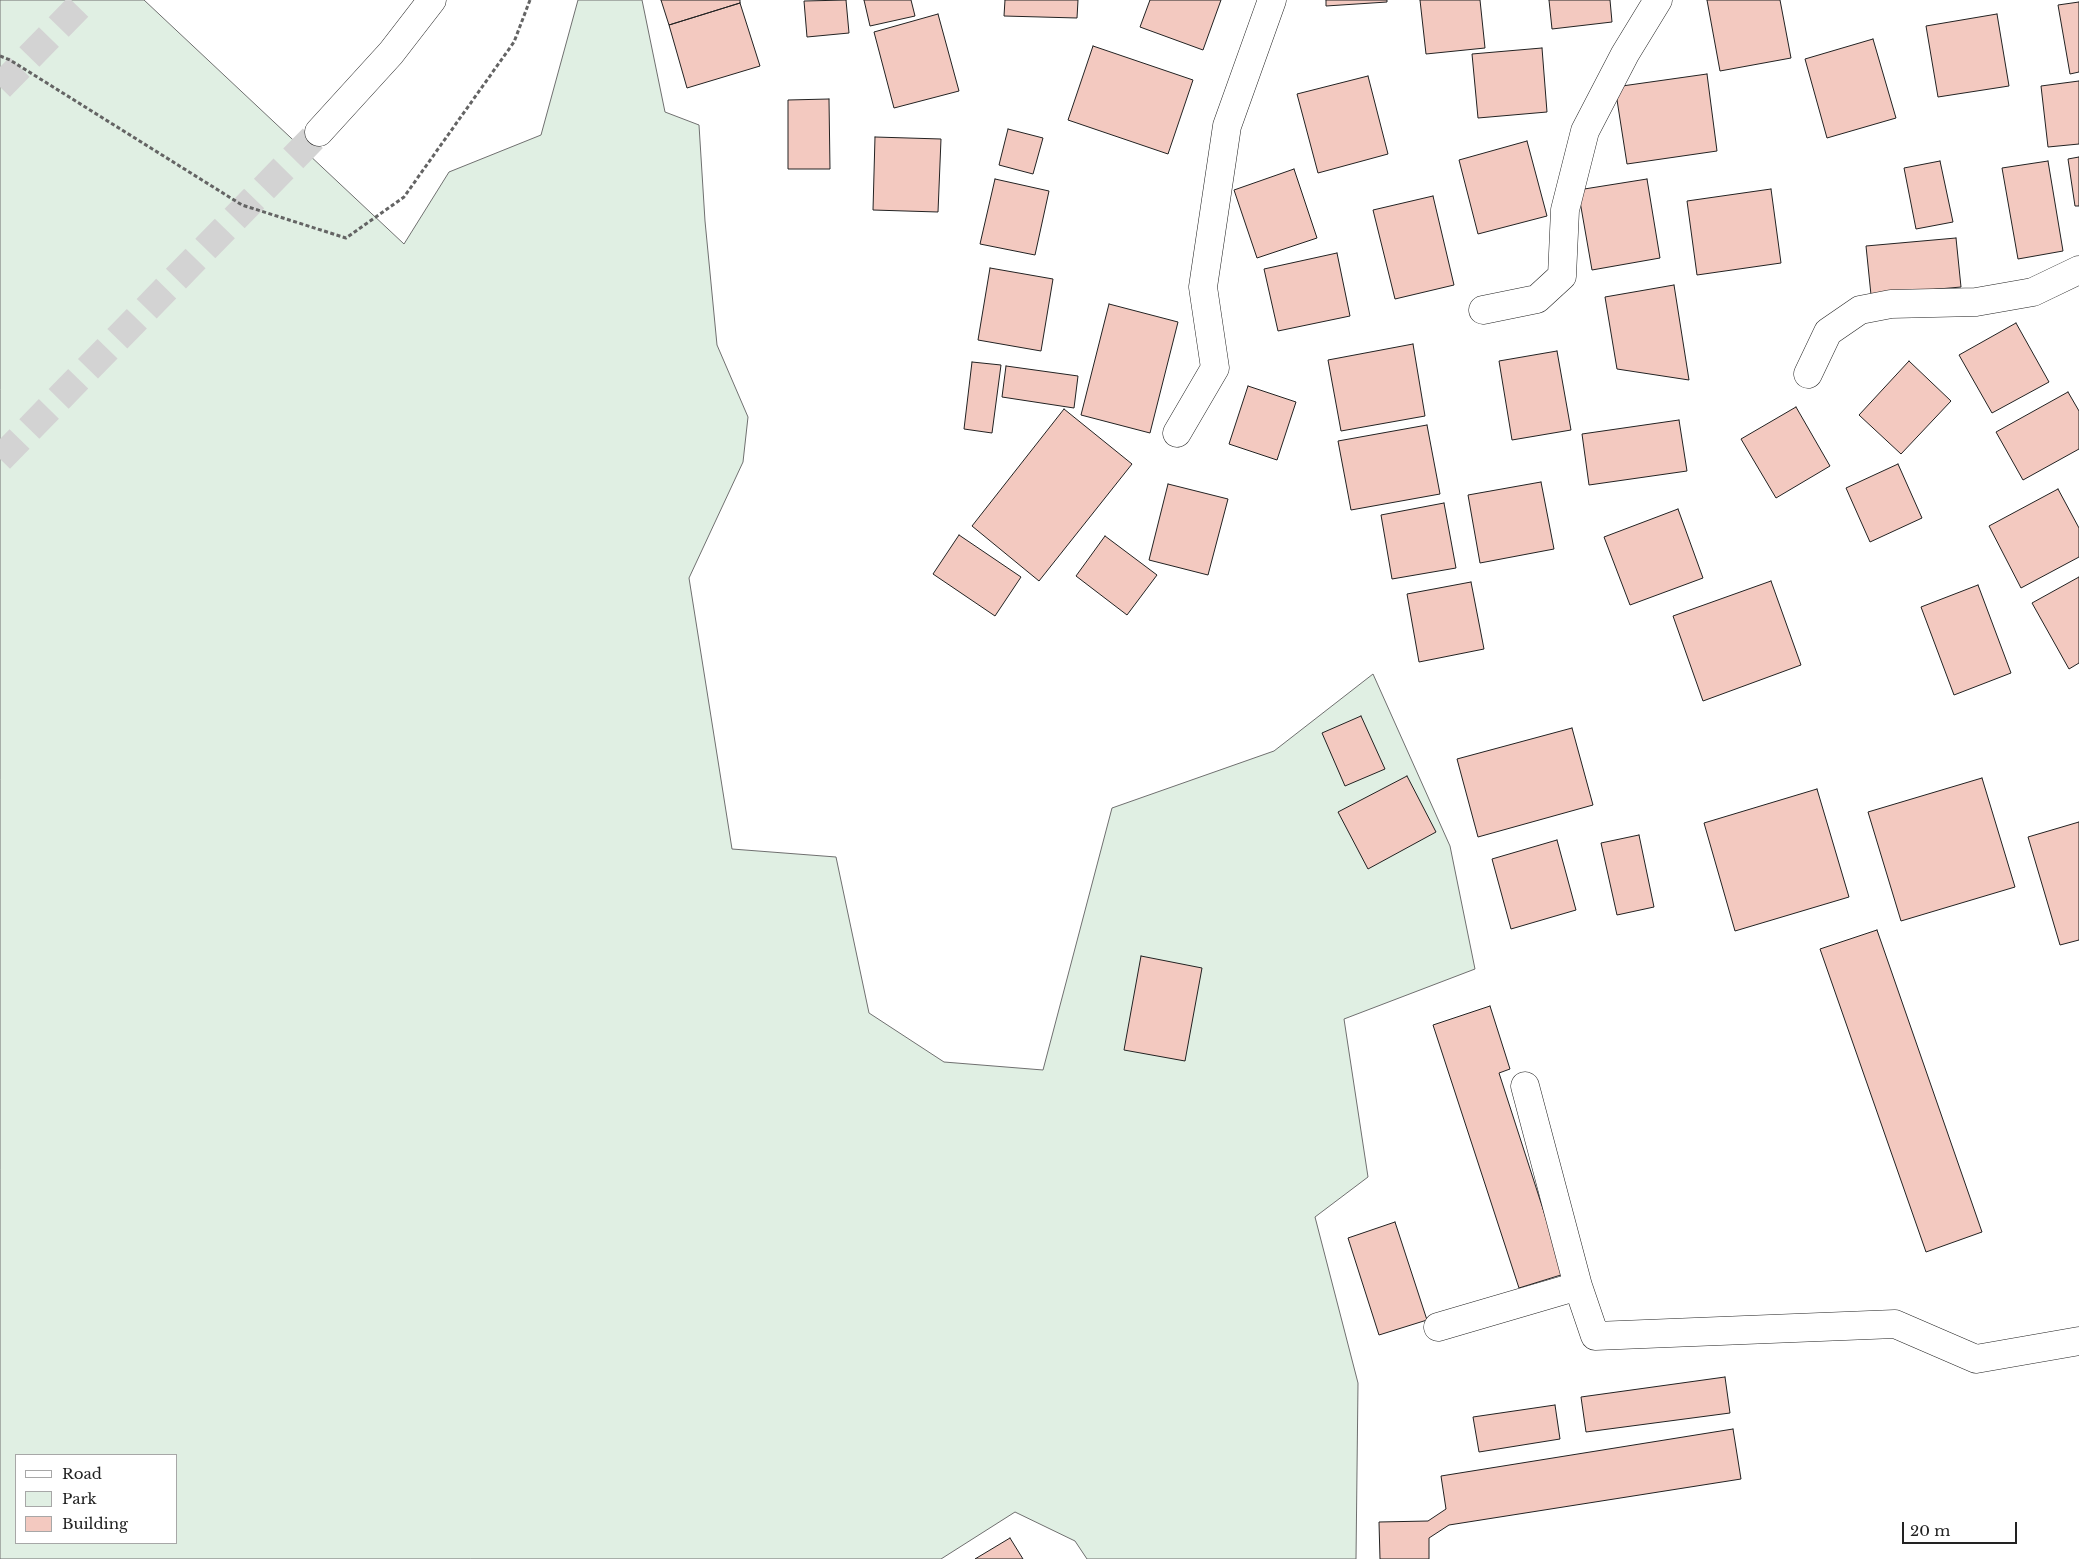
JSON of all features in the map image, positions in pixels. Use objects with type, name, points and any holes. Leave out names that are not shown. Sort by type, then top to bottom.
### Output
[{"type":"street","points":[[319,132],[392,53],[432,0]]},
{"type":"street","points":[[1177,433],[1215,368],[1203,287],[1227,126],[1272,0]]},
{"type":"street","points":[[1483,310],[1538,299],[1562,276],[1565,210],[1585,131],[1625,54],[1658,0]]},
{"type":"street","points":[[1808,374],[1828,332],[1860,310],[1891,304],[1976,302],[2032,292],[2079,270]]},
{"type":"street","points":[[1525,1086],[1578,1286],[1595,1336],[1895,1324],[1976,1359],[2079,1341]]},
{"type":"street","points":[[1438,1327],[1578,1286]]},
{"type":"green space","points":[[0,0],[144,0],[404,244],[449,172],[541,135],[578,0],[642,0],[665,112],[699,125],[705,221],[717,345],[748,417],[743,462],[689,578],[732,849],[836,857],[869,1013],[944,1062],[1043,1070],[1112,808],[1274,751],[1373,674],[1450,846],[1475,969],[1344,1019],[1368,1177],[1315,1217],[1358,1383],[1356,1559],[1087,1559],[1075,1541],[1015,1512],[941,1559],[0,1559]]},
{"type":"building","points":[[661,0],[740,0],[740,3],[669,25]]},
{"type":"building","points":[[846,0],[849,33],[807,37],[804,1]]},
{"type":"building","points":[[864,0],[911,0],[915,16],[870,26]]},
{"type":"building","points":[[1005,0],[1078,0],[1077,18],[1004,16]]},
{"type":"building","points":[[1150,0],[1221,0],[1203,50],[1140,27]]},
{"type":"building","points":[[1326,0],[1387,0],[1387,2],[1326,6]]},
{"type":"building","points":[[1420,0],[1480,0],[1485,48],[1426,54]]},
{"type":"building","points":[[1549,0],[1610,0],[1612,22],[1552,29]]},
{"type":"building","points":[[1707,0],[1780,0],[1791,58],[1720,71]]},
{"type":"building","points":[[2079,2],[2079,72],[2070,74],[2058,5]]},
{"type":"building","points":[[740,3],[760,66],[687,88],[669,25]]},
{"type":"building","points":[[938,14],[959,91],[894,108],[874,32]]},
{"type":"building","points":[[1997,14],[2009,86],[1938,97],[1926,26]]},
{"type":"building","points":[[1873,39],[1896,118],[1827,138],[1805,59]]},
{"type":"building","points":[[1093,46],[1193,80],[1168,154],[1068,120]]},
{"type":"building","points":[[1542,48],[1547,112],[1478,118],[1472,54]]},
{"type":"building","points":[[1707,74],[1717,151],[1627,164],[1615,87]]},
{"type":"building","points":[[1368,76],[1388,154],[1318,173],[1297,94]]},
{"type":"building","points":[[2079,81],[2079,144],[2048,147],[2041,86]]},
{"type":"building","points":[[829,99],[830,169],[788,169],[788,100]]},
{"type":"building","points":[[1008,129],[1043,138],[1033,174],[999,165]]},
{"type":"building","points":[[875,137],[941,139],[938,212],[873,210]]},
{"type":"building","points":[[1527,141],[1547,216],[1478,234],[1459,160]]},
{"type":"building","points":[[2079,157],[2079,206],[2075,206],[2068,159]]},
{"type":"building","points":[[1940,161],[1953,222],[1916,229],[1904,168]]},
{"type":"building","points":[[2048,161],[2063,251],[2018,259],[2002,168]]},
{"type":"building","points":[[1294,169],[1317,238],[1257,258],[1234,190]]},
{"type":"building","points":[[995,179],[1049,191],[1035,255],[980,244]]},
{"type":"building","points":[[1647,179],[1660,258],[1592,270],[1578,190]]},
{"type":"building","points":[[1771,189],[1781,263],[1697,275],[1687,201]]},
{"type":"building","points":[[1433,196],[1454,285],[1395,299],[1373,210]]},
{"type":"building","points":[[1956,238],[1961,287],[1871,295],[1866,246]]},
{"type":"building","points":[[1337,253],[1350,316],[1278,331],[1264,269]]},
{"type":"building","points":[[990,268],[1053,279],[1041,351],[978,340]]},
{"type":"building","points":[[1674,285],[1689,380],[1617,369],[1605,297]]},
{"type":"building","points":[[1109,304],[1178,322],[1150,433],[1081,415]]},
{"type":"building","points":[[2016,323],[2049,382],[1992,413],[1959,355]]},
{"type":"building","points":[[1413,344],[1425,416],[1341,431],[1328,360]]},
{"type":"building","points":[[1557,351],[1571,430],[1512,440],[1499,361]]},
{"type":"building","points":[[1909,361],[1951,401],[1901,454],[1859,415]]},
{"type":"building","points":[[972,362],[1001,365],[992,433],[964,429]]},
{"type":"building","points":[[1006,366],[1078,376],[1074,408],[1002,397]]},
{"type":"building","points":[[1248,386],[1296,402],[1277,460],[1229,444]]},
{"type":"building","points":[[2068,392],[2079,411],[2079,449],[2023,480],[1996,432]]},
{"type":"building","points":[[1796,407],[1830,466],[1776,498],[1741,439]]},
{"type":"building","points":[[1064,409],[1132,464],[1039,581],[972,526]]},
{"type":"building","points":[[1679,420],[1687,471],[1589,485],[1582,434]]},
{"type":"building","points":[[1427,425],[1440,494],[1351,510],[1338,441]]},
{"type":"building","points":[[1898,464],[1922,518],[1870,542],[1846,488]]},
{"type":"building","points":[[1541,482],[1554,549],[1480,563],[1468,495]]},
{"type":"building","points":[[1168,484],[1228,499],[1208,575],[1149,560]]},
{"type":"building","points":[[2058,489],[2079,528],[2079,557],[2021,588],[1989,526]]},
{"type":"building","points":[[1444,503],[1456,568],[1392,579],[1381,515]]},
{"type":"building","points":[[1678,509],[1703,578],[1630,605],[1604,537]]},
{"type":"building","points":[[959,535],[1021,577],[995,616],[933,574]]},
{"type":"building","points":[[1105,536],[1157,575],[1127,615],[1076,576]]},
{"type":"building","points":[[2079,577],[2079,663],[2069,669],[2032,603]]},
{"type":"building","points":[[1771,581],[1801,665],[1703,701],[1673,616]]},
{"type":"building","points":[[1471,582],[1484,649],[1419,662],[1407,594]]},
{"type":"building","points":[[1978,585],[2011,673],[1954,695],[1921,607]]},
{"type":"building","points":[[1361,716],[1385,769],[1345,786],[1322,733]]},
{"type":"building","points":[[1572,728],[1593,805],[1478,837],[1457,759]]},
{"type":"building","points":[[1407,776],[1436,832],[1368,869],[1338,812]]},
{"type":"building","points":[[1982,778],[2015,887],[1901,921],[1868,812]]},
{"type":"building","points":[[1817,789],[1849,897],[1735,931],[1704,823]]},
{"type":"building","points":[[2079,822],[2079,940],[2060,945],[2028,837]]},
{"type":"building","points":[[1639,835],[1654,907],[1617,915],[1601,843]]},
{"type":"building","points":[[1557,840],[1576,910],[1511,929],[1492,859]]},
{"type":"building","points":[[1877,930],[1982,1232],[1926,1252],[1820,949]]},
{"type":"building","points":[[1141,956],[1202,968],[1185,1061],[1124,1050]]},
{"type":"building","points":[[1490,1006],[1510,1069],[1499,1073],[1564,1274],[1519,1288],[1433,1025]]},
{"type":"building","points":[[1395,1222],[1427,1320],[1379,1335],[1348,1238]]},
{"type":"building","points":[[1725,1377],[1730,1413],[1586,1432],[1581,1397]]},
{"type":"building","points":[[1555,1405],[1560,1439],[1479,1452],[1473,1417]]},
{"type":"building","points":[[1733,1429],[1741,1479],[1449,1525],[1429,1538],[1429,1559],[1380,1559],[1379,1522],[1428,1521],[1446,1509],[1441,1476]]},
{"type":"building","points":[[1010,1538],[1023,1559],[975,1559]]},
{"type":"tunnel","points":[[0,87],[85,0]]},
{"type":"tunnel","points":[[0,459],[319,132]]}]
